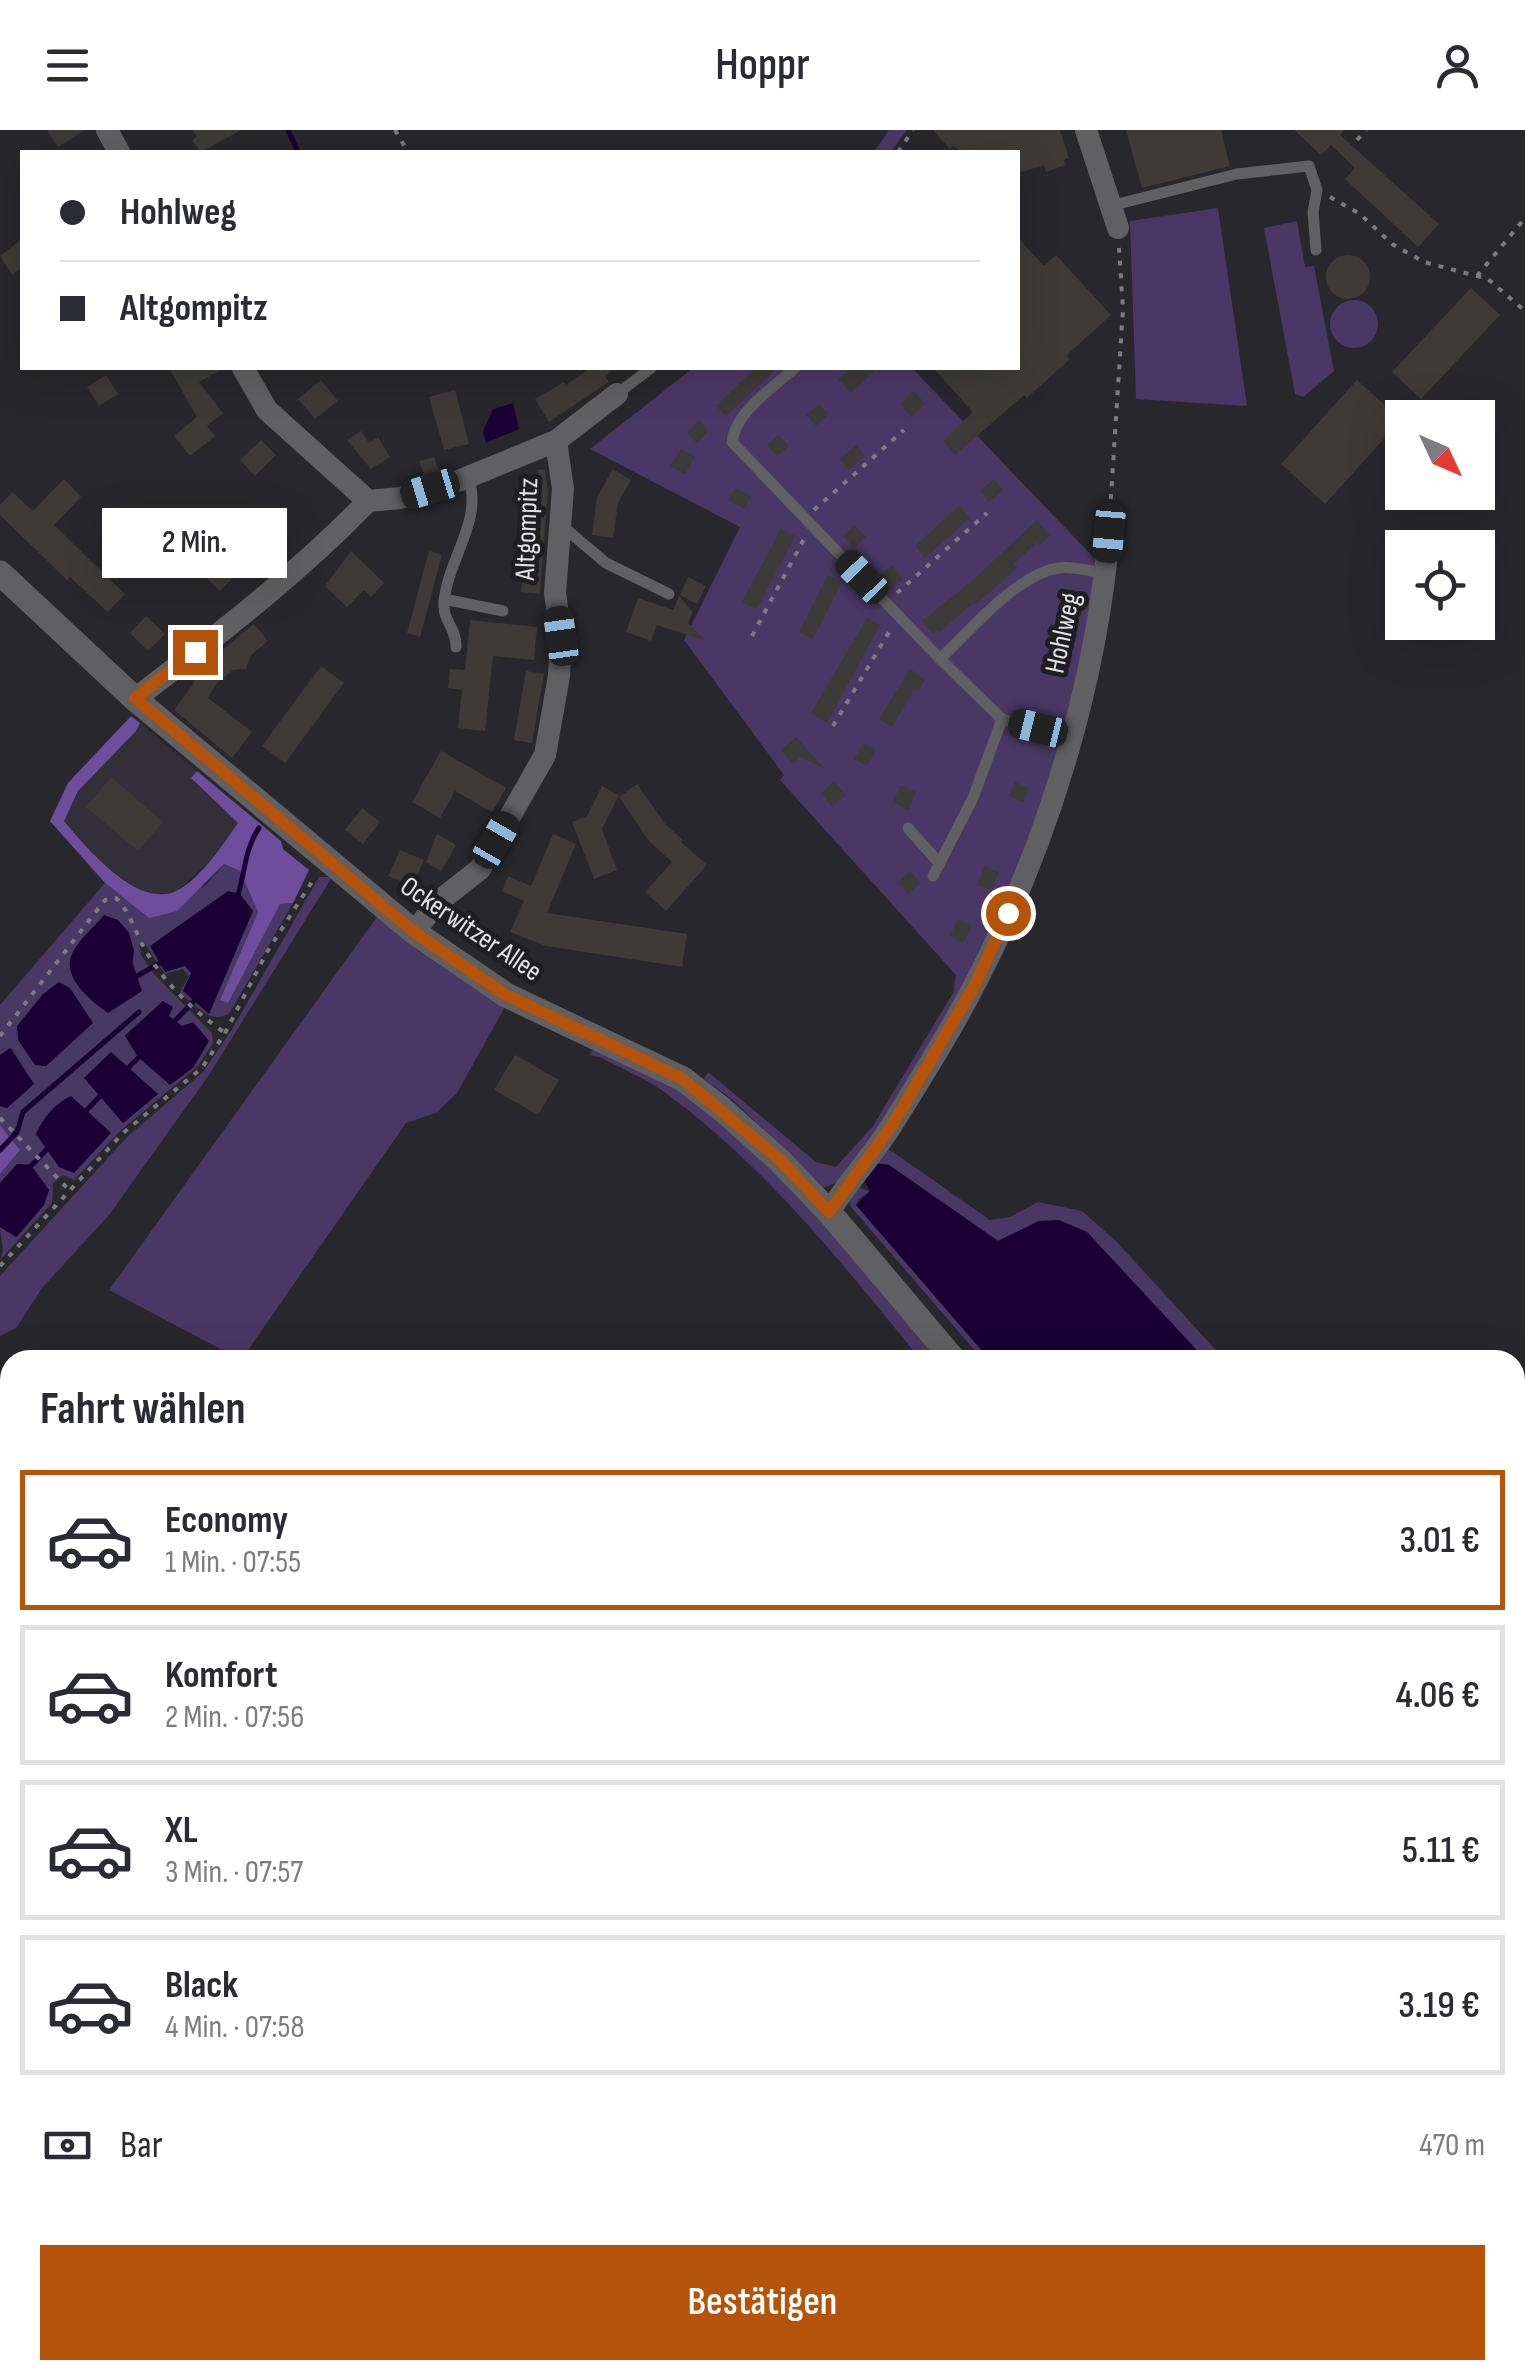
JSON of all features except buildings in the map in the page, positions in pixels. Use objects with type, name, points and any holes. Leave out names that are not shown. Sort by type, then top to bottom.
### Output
[{"type":"street","points":[[1086,130],[1114,217]]},
{"type":"street","points":[[135,698],[320,551],[368,501],[267,410],[243,370]]},
{"type":"street","name":"Altgompitz","points":[[368,501],[400,498],[468,477],[556,441],[618,394]]},
{"type":"street","name":"Altgompitz","points":[[414,932],[438,902],[480,869],[546,755],[559,676],[561,636],[555,593],[562,489],[556,441]]},
{"type":"street","name":"Hohlweg","points":[[829,1212],[893,1124],[976,983],[1023,878],[1062,769],[1091,654],[1109,533]]},
{"type":"street","name":"Ockerwitzer Allee","points":[[0,573],[135,698],[414,932],[506,995],[683,1079],[780,1160],[946,1350]]},
{"type":"lane","points":[[1114,217],[1237,174],[1310,166],[1317,190],[1313,212],[1316,250]]},
{"type":"lane","points":[[618,394],[648,370]]},
{"type":"lane","points":[[793,370],[748,411],[733,430],[732,442],[1002,719],[1038,728]]},
{"type":"lane","points":[[456,647],[456,638],[444,616],[444,599],[474,504],[468,477]]},
{"type":"lane","points":[[560,525],[606,563],[668,594]]},
{"type":"lane","points":[[940,659],[1019,586],[1040,572],[1063,566],[1106,573]]},
{"type":"lane","points":[[444,599],[503,611]]},
{"type":"lane","points":[[933,876],[974,798],[1002,719]]},
{"type":"lane","points":[[908,828],[940,864]]},
{"type":"path","points":[[1357,140],[1366,130]]},
{"type":"path","points":[[1317,190],[1360,214],[1392,244],[1424,262],[1488,279],[1525,310]]},
{"type":"path","points":[[1109,533],[1123,310],[1114,217]]},
{"type":"path","points":[[1477,276],[1525,218]]},
{"type":"path","points":[[752,636],[808,522],[904,430]]},
{"type":"path","points":[[886,603],[987,514]]},
{"type":"path","points":[[833,726],[899,616]]},
{"type":"path","points":[[0,1266],[124,1133],[202,1068],[225,1034],[267,952],[328,862]]},
{"type":"path","points":[[0,1036],[105,900],[116,898],[124,906],[146,951],[181,999],[225,1034]]},
{"type":"path","points":[[0,1118],[70,1190]]},
{"type":"shaded area","points":[[889,130],[907,130],[892,150],[875,150]]},
{"type":"shaded area","points":[[1218,208],[1247,406],[1136,399],[1130,221]]},
{"type":"shaded area","points":[[1297,221],[1305,267],[1314,266],[1334,371],[1303,397],[1295,394],[1264,228]]},
{"type":"shaded area","points":[[1354,300],[1371,307],[1378,324],[1371,341],[1354,348],[1337,341],[1330,324],[1337,307]]},
{"type":"shaded area","points":[[690,370],[914,370],[1100,564],[1087,651],[1055,769],[973,979],[887,1123],[840,1181],[823,1188],[733,1100],[704,1079],[708,1072],[816,1162],[836,1167],[873,1126],[953,993],[956,975],[780,780],[784,775],[684,640],[740,527],[590,449]]},
{"type":"shaded area","points":[[513,403],[519,429],[486,443],[483,431],[493,409]]},
{"type":"shaded area","points":[[131,716],[140,723],[136,731],[78,791],[64,821],[114,873],[129,884],[161,894],[185,886],[210,861],[238,823],[191,778],[197,771],[281,841],[283,849],[309,870],[293,903],[280,904],[228,1003],[220,1000],[258,912],[240,871],[224,864],[177,911],[149,918],[105,883],[50,821],[68,783]]},
{"type":"shaded area","points":[[140,723],[197,771],[191,778],[238,823],[210,861],[177,891],[155,895],[102,864],[64,821],[78,791]]},
{"type":"shaded area","points":[[224,864],[240,871],[258,912],[220,1000],[280,904],[293,903],[229,1014],[222,1017],[209,1015],[183,996],[180,992],[189,976],[183,969],[165,974],[143,941],[139,943],[141,955],[154,974],[212,1033],[213,1043],[198,1066],[120,1131],[74,1180],[63,1175],[53,1183],[52,1203],[0,1260],[0,1227],[17,1237],[44,1205],[49,1190],[30,1165],[17,1164],[0,1183],[0,1174],[20,1150],[0,1125],[0,1106],[7,1108],[34,1084],[11,1048],[0,1055],[0,1005],[105,883],[149,918],[206,885]],"holes":[[[253,911],[191,973],[185,966],[165,972],[150,946]],[[104,916],[124,926],[128,933],[138,977],[72,953]],[[163,1001],[169,1016],[182,1026],[147,1063],[125,1035]],[[92,1023],[46,1066],[35,1064],[18,1040]],[[85,1078],[158,1093],[123,1123]]]},
{"type":"shaded area","points":[[319,877],[332,877],[209,1075],[109,1215],[42,1288],[16,1328],[0,1336],[0,1276],[127,1137],[203,1072],[231,1031]]},
{"type":"shaded area","points":[[228,891],[240,894],[253,911],[209,1014],[183,991],[191,973],[185,966],[165,972],[150,946]]},
{"type":"shaded area","points":[[379,914],[506,1005],[457,1093],[436,1113],[406,1123],[248,1350],[222,1350],[109,1290]]},
{"type":"shaded area","points":[[104,915],[118,920],[129,933],[134,951],[132,963],[142,991],[108,1013],[80,988],[70,963],[78,944]]},
{"type":"shaded area","points":[[59,982],[70,988],[93,1023],[46,1066],[35,1065],[18,1040],[17,1026],[43,994]]},
{"type":"shaded area","points":[[163,1001],[173,1007],[169,1016],[182,1026],[193,1022],[209,1041],[193,1068],[170,1085],[138,1057],[125,1036]]},
{"type":"shaded area","points":[[595,1047],[648,1072],[752,1148],[819,1215],[933,1350],[913,1350],[803,1219],[704,1123],[643,1079],[589,1055]]},
{"type":"shaded area","points":[[10,1048],[34,1084],[7,1108],[0,1106],[0,1055]]},
{"type":"shaded area","points":[[111,1052],[158,1094],[123,1123],[84,1078]]},
{"type":"shaded area","points":[[71,1096],[111,1133],[74,1173],[59,1167],[36,1134],[50,1112]]},
{"type":"shaded area","points":[[0,1125],[20,1150],[0,1174]]},
{"type":"shaded area","points":[[883,1145],[990,1220],[1010,1217],[1038,1202],[1082,1211],[1116,1241],[1216,1350],[1197,1350],[1086,1232],[1039,1221],[998,1241],[889,1165],[875,1163]]},
{"type":"shaded area","points":[[875,1163],[889,1165],[998,1241],[1039,1221],[1059,1220],[1087,1232],[1197,1350],[981,1350],[856,1205],[870,1191],[863,1179]]},
{"type":"shaded area","points":[[17,1164],[31,1165],[49,1190],[44,1205],[16,1237],[0,1227],[0,1183]]},
{"type":"shaded area","points":[[854,1186],[870,1191],[856,1205],[981,1350],[974,1350],[848,1199]]},
{"type":"waterway","points":[[288,130],[297,150]]},
{"type":"waterway","points":[[237,898],[259,828]]},
{"type":"waterway","points":[[132,979],[160,963]]},
{"type":"waterway","points":[[171,1025],[193,1002]]},
{"type":"waterway","points":[[0,1150],[17,1132],[23,1112],[139,1012]]},
{"type":"waterway","points":[[125,1071],[142,1054]]},
{"type":"waterway","points":[[83,1114],[103,1093]]},
{"type":"waterway","points":[[27,1170],[50,1146]]},
{"type":"route","points":[[195,652],[135,698],[414,932],[506,995],[683,1079],[780,1160],[829,1212],[893,1124],[976,983],[1008,913]]}]
